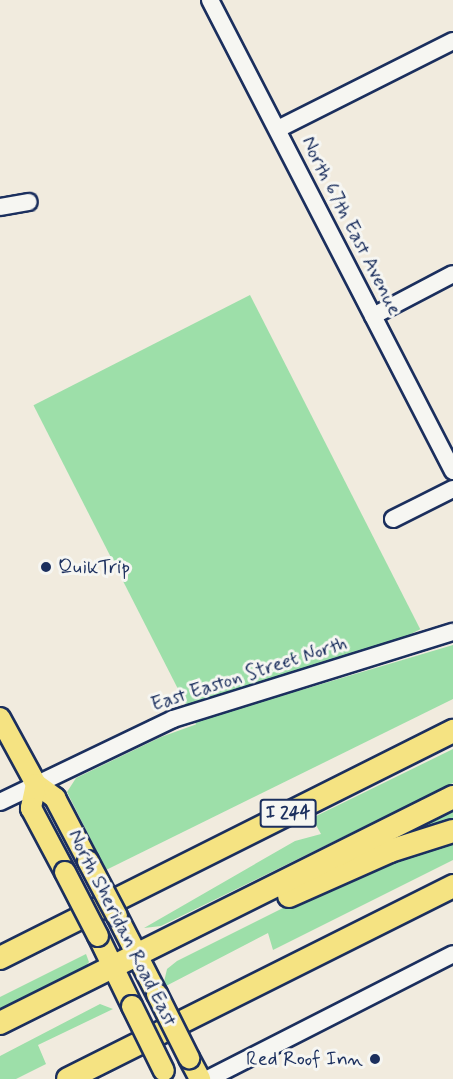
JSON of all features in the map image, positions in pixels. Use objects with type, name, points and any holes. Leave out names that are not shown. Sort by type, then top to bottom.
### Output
[{"type":"highway","name":"I 244","points":[[0,958],[453,731]]},
{"type":"highway","points":[[0,1038],[116,973],[453,797]]},
{"type":"highway","points":[[140,961],[334,874],[453,831]]},
{"type":"highway","points":[[68,1079],[453,886]]},
{"type":"highway","points":[[0,1023],[116,973]]},
{"type":"main road","name":"North Sheridan Road East","points":[[0,718],[36,784],[55,798],[200,1079]]},
{"type":"main road","name":"North Sheridan Road East","points":[[36,784],[31,808],[98,936],[166,1075]]},
{"type":"street","name":"North 67th East Avenue","points":[[210,0],[453,471]]},
{"type":"street","points":[[278,129],[453,41]]},
{"type":"street","points":[[0,207],[29,202]]},
{"type":"street","points":[[373,316],[453,274]]},
{"type":"street","points":[[393,519],[453,489]]},
{"type":"street","name":"East Easton Street North","points":[[0,802],[173,719],[453,632]]},
{"type":"street","points":[[208,1079],[453,954]]},
{"type":"green space","points":[[250,295],[420,629],[204,739],[33,405]]},
{"type":"green space","points":[[453,645],[453,699],[106,870],[67,792],[76,778],[161,737],[247,706]]},
{"type":"green space","points":[[453,749],[453,783],[161,926],[144,928],[295,841],[321,834],[312,818]]},
{"type":"green space","points":[[453,803],[453,821],[388,842]]},
{"type":"green space","points":[[453,839],[453,860],[273,950],[268,933],[166,986],[164,982],[167,969],[177,961],[339,880]]},
{"type":"green space","points":[[86,954],[89,962],[81,972],[0,1013],[0,997]]},
{"type":"green space","points":[[100,1004],[113,1009],[38,1045],[46,1064],[16,1079],[0,1079],[0,1056]]},
{"type":"place","name":"QuikTrip","points":[[46,567]]},
{"type":"place","name":"Red Roof Inn","points":[[375,1059]]}]
